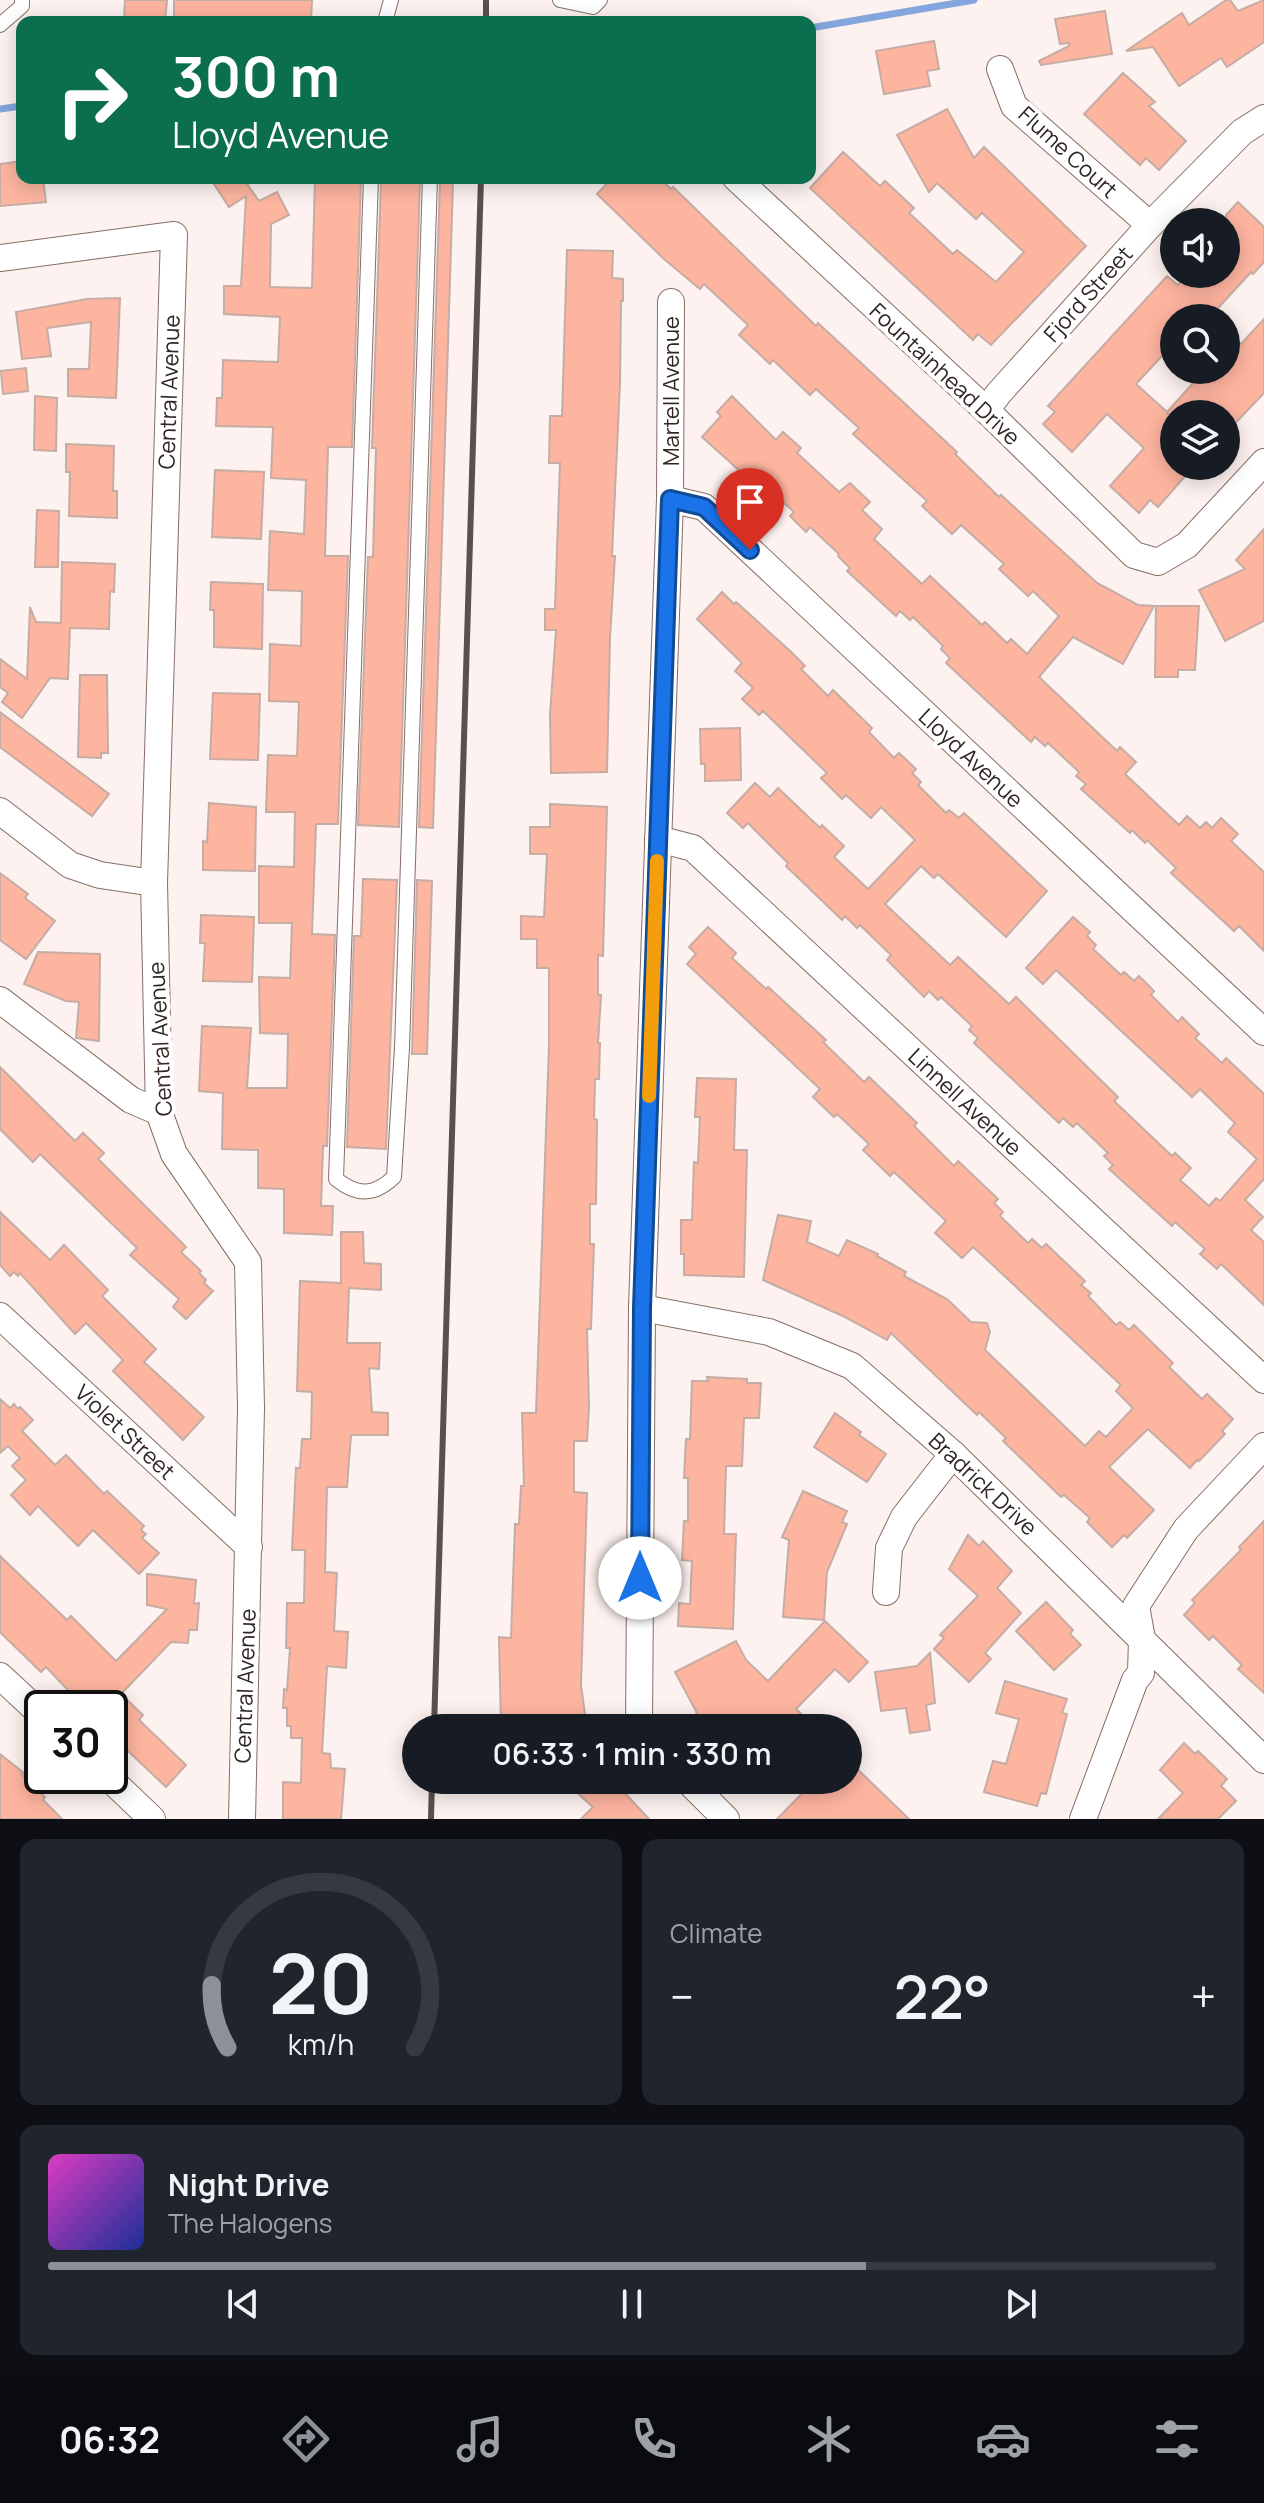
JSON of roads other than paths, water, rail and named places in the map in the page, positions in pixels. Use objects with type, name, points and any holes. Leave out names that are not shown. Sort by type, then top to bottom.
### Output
[{"type":"street","name":"Flume Court","points":[[1000,69],[1014,106],[1150,225]]},
{"type":"street","name":"Fjord Street","points":[[986,410],[1150,225],[1242,132],[1264,118]]},
{"type":"street","name":"Fountainhead Drive","points":[[742,184],[986,410],[1134,555],[1158,562],[1187,545],[1264,462]]},
{"type":"street","name":"Central Avenue","points":[[0,258],[174,235],[154,883],[159,1112],[174,1154],[248,1262],[251,1408],[242,1819]]},
{"type":"street","name":"Martell Avenue","points":[[639,1714],[642,1308],[670,499],[671,302]]},
{"type":"street","name":"Lloyd Avenue","points":[[670,499],[704,507],[1264,1032]]},
{"type":"street","points":[[0,811],[70,865],[100,875],[154,883]]},
{"type":"street","name":"Linnell Avenue","points":[[658,839],[693,848],[1264,1380]]},
{"type":"street","points":[[0,1000],[131,1100],[159,1112]]},
{"type":"street","name":"Bradrick Drive","points":[[642,1308],[769,1332],[852,1366],[953,1454],[1264,1760]]},
{"type":"street","name":"Violet Street","points":[[0,1316],[249,1547]]},
{"type":"street","points":[[1083,1819],[1135,1680],[1141,1673],[1142,1639],[1136,1606],[1186,1529],[1264,1446]]},
{"type":"street","points":[[886,1592],[889,1548],[904,1517],[953,1454]]},
{"type":"street","points":[[0,1676],[24,1698]]},
{"type":"street","points":[[126,1794],[152,1819]]},
{"type":"street","points":[[701,1794],[726,1819]]},
{"type":"lane","points":[[0,25],[22,6],[22,0]]},
{"type":"lane","points":[[560,0],[593,7],[600,0]]},
{"type":"lane","points":[[371,184],[336,1179],[349,1190],[365,1193],[382,1189],[394,1177],[395,1163],[413,740],[430,184]]},
{"type":"waterway","points":[[816,27],[974,0]]},
{"type":"waterway","points":[[0,109],[16,107]]},
{"type":"railway","points":[[486,0],[486,16]]},
{"type":"railway","points":[[434,1714],[481,184]]},
{"type":"railway","points":[[431,1819],[432,1794]]}]
